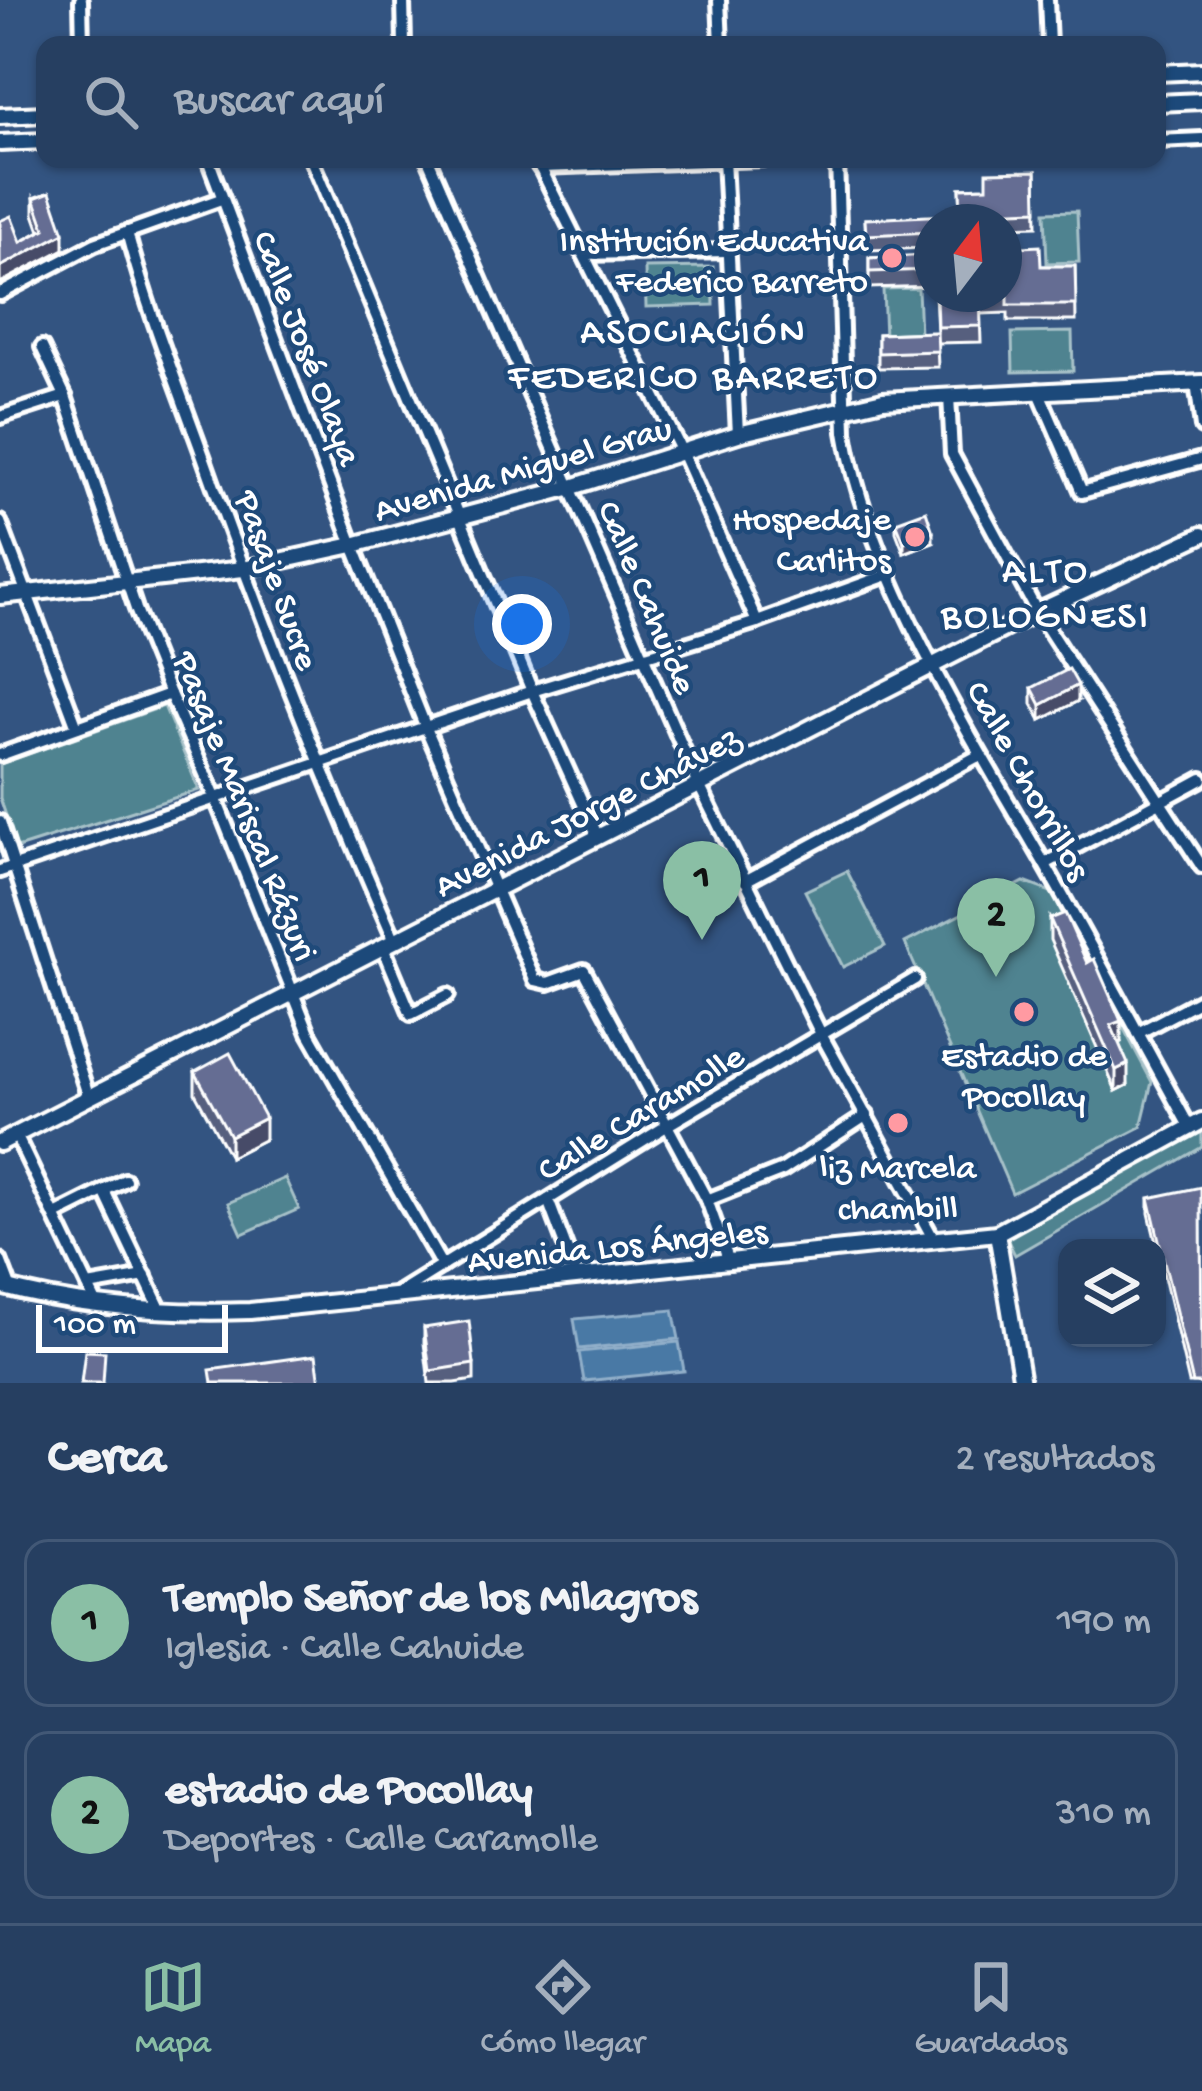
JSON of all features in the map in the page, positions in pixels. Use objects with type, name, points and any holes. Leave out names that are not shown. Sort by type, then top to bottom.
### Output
[{"type":"street","points":[[81,0],[82,36]]},
{"type":"street","points":[[403,0],[404,36]]},
{"type":"street","points":[[719,0],[721,36]]},
{"type":"street","points":[[1048,0],[1049,36]]},
{"type":"street","points":[[1166,73],[1202,71]]},
{"type":"street","points":[[1166,103],[1202,101]]},
{"type":"street","points":[[0,116],[36,114]]},
{"type":"street","points":[[1166,141],[1202,139]]},
{"type":"street","points":[[0,143],[36,141]]},
{"type":"street","name":"Calle José Olaya","points":[[211,168],[426,728],[535,980],[548,983],[580,970],[586,974],[668,1125]]},
{"type":"street","points":[[315,168],[532,691],[598,837]]},
{"type":"street","name":"Calle Cahuide","points":[[432,168],[699,785],[822,1036],[934,1240]]},
{"type":"street","points":[[540,168],[682,452],[757,622]]},
{"type":"street","points":[[724,168],[738,434]]},
{"type":"street","name":"Calle Chorrillos","points":[[837,168],[845,432],[851,469],[890,574],[980,755],[1138,1033],[1196,1124]]},
{"type":"street","points":[[0,295],[127,232],[221,199]]},
{"type":"street","name":"Pasaje Sucre","points":[[127,232],[146,304],[389,944],[411,1014],[448,995]]},
{"type":"street","points":[[583,254],[727,251]]},
{"type":"street","name":"Pasaje Mariscal Rázuri","points":[[42,347],[65,395],[170,694],[309,1033],[442,1266]]},
{"type":"street","points":[[1199,383],[1202,427]]},
{"type":"street","name":"Avenida Miguel Grau","points":[[0,596],[243,569],[353,545],[572,487],[738,434],[883,400],[1199,383]]},
{"type":"street","points":[[1038,390],[1082,492],[1202,459]]},
{"type":"street","points":[[0,417],[65,395]]},
{"type":"street","points":[[949,396],[952,454],[1037,612],[1202,867]]},
{"type":"street","points":[[0,522],[77,728]]},
{"type":"street","name":"Avenida Jorge Chávez","points":[[0,1143],[934,664],[1202,535]]},
{"type":"street","points":[[0,871],[890,574]]},
{"type":"street","points":[[0,755],[170,694]]},
{"type":"street","points":[[745,881],[980,755]]},
{"type":"street","points":[[1045,864],[1202,779]]},
{"type":"street","points":[[0,822],[88,1098]]},
{"type":"street","name":"Calle Caramolle","points":[[395,1295],[915,979]]},
{"type":"street","points":[[1138,1033],[1202,999]]},
{"type":"street","points":[[707,1200],[783,1170],[867,1115]]},
{"type":"street","name":"Avenida Los Ángeles","points":[[6,1288],[97,1305],[250,1311],[997,1233],[1196,1124]]},
{"type":"street","points":[[668,1125],[707,1200],[729,1262]]},
{"type":"street","points":[[16,1135],[97,1305]]},
{"type":"street","points":[[56,1215],[125,1180]]},
{"type":"street","points":[[104,1191],[161,1311]]},
{"type":"street","points":[[548,1200],[577,1277]]},
{"type":"street","points":[[997,1233],[1022,1383]]},
{"type":"street","points":[[0,1260],[6,1288]]},
{"type":"street","points":[[88,1286],[145,1276]]},
{"type":"green space","points":[[1077,211],[1079,262],[1047,263],[1045,212]]},
{"type":"green space","points":[[713,267],[714,305],[646,307],[645,268]]},
{"type":"green space","points":[[914,288],[920,335],[885,337],[883,289]]},
{"type":"green space","points":[[1072,332],[1073,371],[1013,372],[1012,333]]},
{"type":"green space","points":[[164,706],[199,790],[17,848],[0,798],[0,764]]},
{"type":"green space","points":[[847,871],[885,946],[843,967],[805,891]]},
{"type":"green space","name":"Estadio de Pocollay","points":[[1024,882],[1051,892],[1152,1082],[1141,1127],[1012,1193],[905,943]]},
{"type":"green space","points":[[1202,1129],[1202,1147],[1015,1255],[1007,1239]]},
{"type":"green space","points":[[285,1178],[299,1209],[242,1234],[228,1203]]},
{"type":"water","points":[[673,1310],[679,1339],[579,1349],[574,1319]]},
{"type":"water","points":[[679,1342],[684,1371],[584,1381],[579,1352]]},
{"type":"building","points":[[1036,171],[1037,210],[1022,211],[1022,204],[961,204],[960,188],[987,187],[987,172]]},
{"type":"building","points":[[50,192],[64,233],[0,267],[0,221],[11,216],[21,242],[45,229],[34,198]]},
{"type":"building","points":[[914,217],[914,233],[866,235],[865,219]]},
{"type":"building","points":[[1040,246],[1041,266],[1075,266],[1076,305],[1022,305],[1022,247]]},
{"type":"building","points":[[914,256],[914,271],[869,272],[869,258]]},
{"type":"building","points":[[937,312],[980,312],[981,326],[937,327]]},
{"type":"building","points":[[937,332],[938,351],[878,353],[878,334]]},
{"type":"building","points":[[926,511],[933,532],[904,542],[896,522]]},
{"type":"building","points":[[1069,669],[1078,685],[1041,705],[1032,688]]},
{"type":"building","points":[[1065,913],[1087,963],[1094,959],[1121,1021],[1111,1025],[1128,1064],[1116,1070],[1050,919]]},
{"type":"building","points":[[230,1053],[265,1118],[230,1136],[195,1072]]},
{"type":"building","points":[[1201,1187],[1202,1383],[1193,1383],[1166,1269],[1166,1239],[1159,1239],[1149,1198]]},
{"type":"building","points":[[469,1321],[474,1364],[430,1371],[424,1328]]},
{"type":"building","points":[[85,1351],[105,1352],[103,1383],[81,1383]]},
{"type":"building","points":[[316,1355],[320,1383],[212,1383],[210,1370]]},
{"type":"place","name":"Institución Educativa Federico Barreto","points":[[892,258]]},
{"type":"place","name":"Hospedaje Carlitos","points":[[915,537]]},
{"type":"place","name":"Templo Señor de los Milagros","points":[[702,940]]},
{"type":"place","name":"estadio de Pocollay","points":[[996,977]]},
{"type":"place","name":"Estadio de Pocollay","points":[[1024,1012]]},
{"type":"place","name":"liz Marcela chambill","points":[[898,1123]]},
{"type":"district","name":"ASOCIACIÓN FEDERICO BARRETO","points":[[694,350]]},
{"type":"district","name":"ALTO BOLOGNESI","points":[[1046,590]]}]
